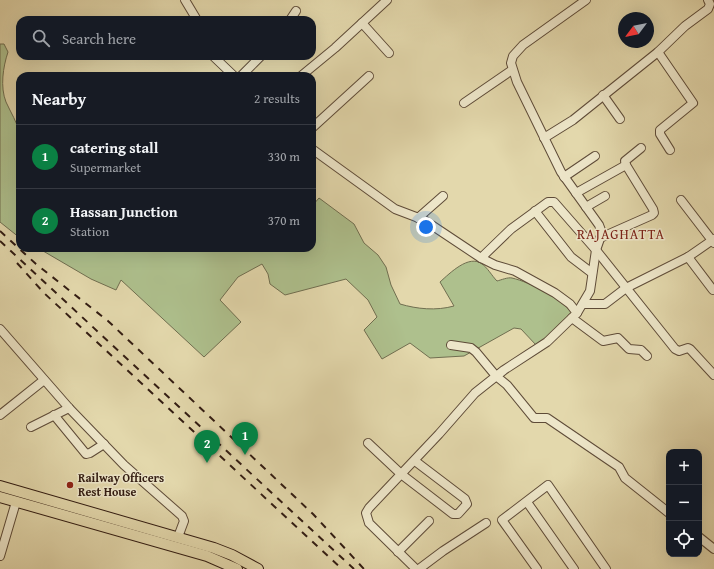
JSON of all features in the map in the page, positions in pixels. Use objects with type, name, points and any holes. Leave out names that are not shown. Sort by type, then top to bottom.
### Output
[{"type":"main road","points":[[0,486],[214,548],[232,554],[258,569]]},
{"type":"main road","points":[[27,505],[30,494]]},
{"type":"main road","points":[[0,497],[210,558],[237,569]]},
{"type":"main road","points":[[210,558],[214,548]]},
{"type":"street","points":[[186,0],[195,16]]},
{"type":"street","points":[[306,72],[388,0]]},
{"type":"street","points":[[486,523],[417,569],[369,523],[366,514],[380,494],[415,461],[475,393],[496,376],[547,342],[575,315],[584,304],[590,291],[596,250],[602,233],[599,225],[564,176],[544,138],[512,70],[511,63],[513,56],[523,45],[586,0]]},
{"type":"street","points":[[544,138],[573,120],[658,52],[685,26],[708,9],[710,4],[708,0]]},
{"type":"street","points":[[293,16],[296,11]]},
{"type":"street","points":[[362,23],[389,53]]},
{"type":"street","points":[[658,52],[692,103],[660,130],[660,134],[670,150]]},
{"type":"street","points":[[217,60],[230,72]]},
{"type":"street","points":[[245,72],[257,60]]},
{"type":"street","points":[[464,103],[512,70]]},
{"type":"street","points":[[316,124],[369,76]]},
{"type":"street","points":[[603,95],[620,119]]},
{"type":"street","points":[[600,238],[654,213],[625,161],[641,148]]},
{"type":"street","points":[[316,152],[395,209],[418,218],[481,258],[495,265],[515,271],[556,293],[570,304],[575,315],[603,341],[618,338],[628,349],[641,350],[646,356]]},
{"type":"street","points":[[564,176],[595,156]]},
{"type":"street","points":[[576,193],[626,165]]},
{"type":"street","points":[[418,218],[443,196]]},
{"type":"street","points":[[586,207],[606,196]]},
{"type":"street","points":[[584,304],[603,305],[626,288],[688,257],[713,241],[681,200]]},
{"type":"street","points":[[481,258],[511,229],[548,202],[554,202],[596,250],[676,349],[679,351],[686,348],[690,349],[714,375]]},
{"type":"street","points":[[535,211],[571,257],[592,273]]},
{"type":"street","points":[[688,257],[713,290]]},
{"type":"street","points":[[0,328],[69,408],[140,481],[182,516],[184,521],[178,537]]},
{"type":"street","points":[[451,345],[471,348],[496,376],[507,385],[534,418],[547,418],[619,467],[625,478],[666,511]]},
{"type":"street","points":[[0,415],[44,380]]},
{"type":"street","points":[[31,428],[69,408]]},
{"type":"street","points":[[54,415],[86,454],[104,444]]},
{"type":"street","points":[[368,443],[401,474],[453,514],[458,514],[466,504],[465,498],[415,461]]},
{"type":"street","points":[[537,569],[502,520],[548,485],[606,569]]},
{"type":"street","points":[[0,556],[16,502]]},
{"type":"street","points":[[527,502],[574,569]]},
{"type":"street","points":[[398,552],[429,521]]},
{"type":"street","points":[[702,539],[714,549]]},
{"type":"green space","points":[[0,44],[4,44],[8,52],[3,77],[3,90],[6,102],[16,123],[16,235],[0,222]]},
{"type":"green space","points":[[319,198],[354,224],[364,243],[378,255],[386,267],[391,285],[400,304],[427,309],[447,308],[454,306],[440,282],[460,266],[471,261],[484,265],[497,281],[510,278],[528,283],[561,302],[572,313],[550,336],[536,345],[521,329],[514,328],[464,356],[430,358],[410,343],[382,359],[364,330],[377,317],[368,300],[346,279],[285,295],[270,284],[268,274],[262,264],[238,277],[220,300],[241,322],[204,357],[121,280],[116,290],[91,279],[45,252],[316,252],[316,201]]},
{"type":"railway","points":[[0,231],[16,246]]},
{"type":"railway","points":[[0,241],[354,569]]},
{"type":"railway","points":[[23,252],[108,321],[313,514],[364,569]]},
{"type":"railway","points":[[17,263],[44,293],[342,569]]},
{"type":"place","name":"catering stall","points":[[245,455]]},
{"type":"place","name":"Hassan Junction","points":[[207,463]]},
{"type":"place","name":"Railway Officers Rest House","points":[[70,485]]},
{"type":"district","name":"RAJAGHATTA","points":[[621,234]]}]
